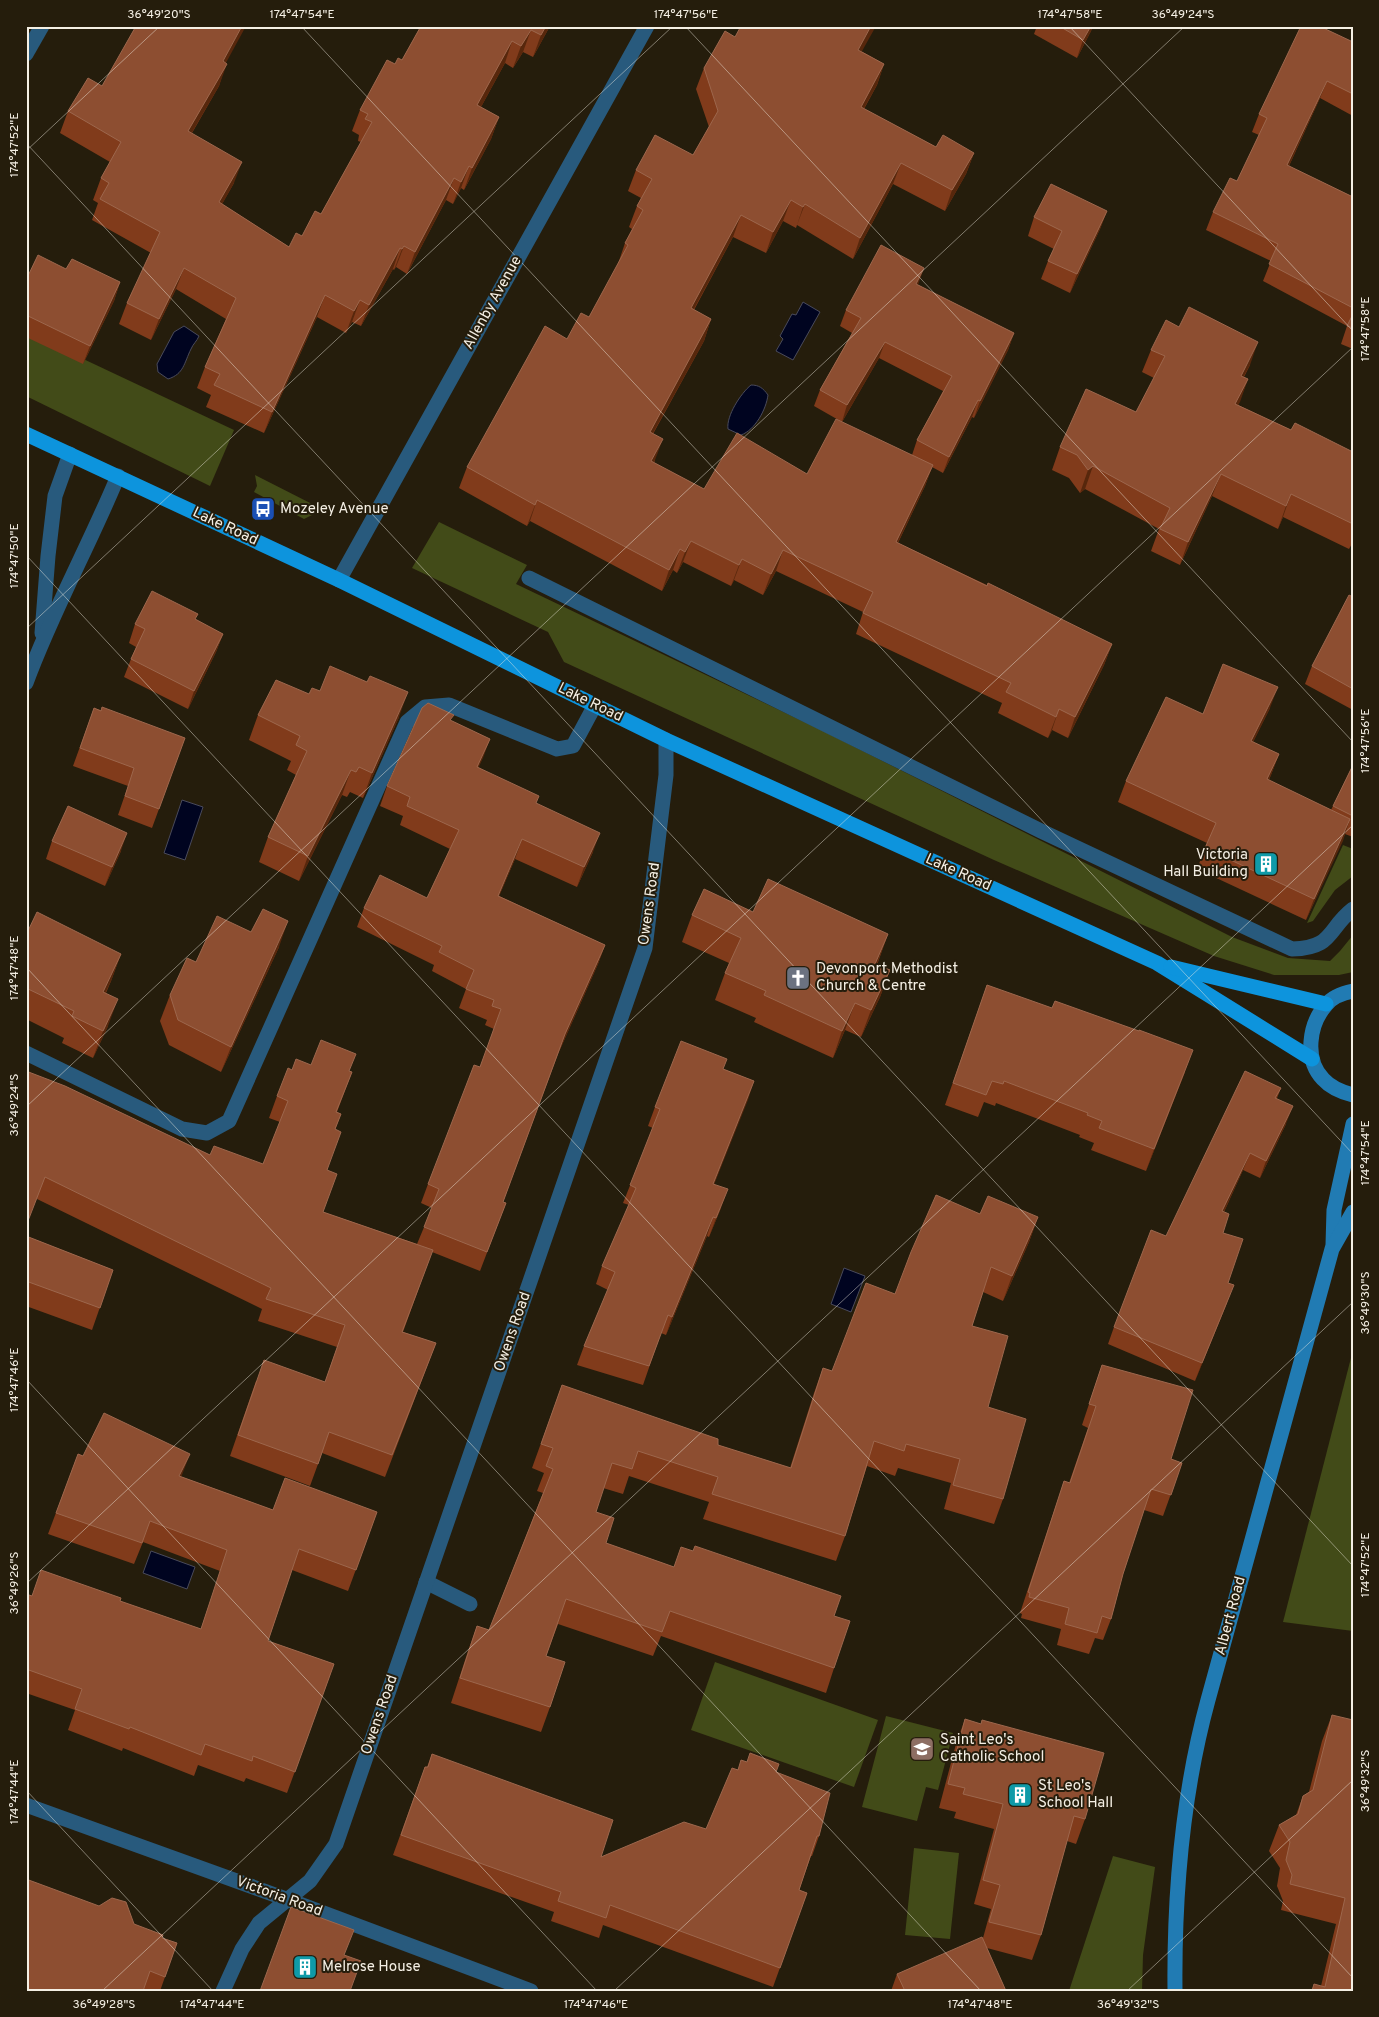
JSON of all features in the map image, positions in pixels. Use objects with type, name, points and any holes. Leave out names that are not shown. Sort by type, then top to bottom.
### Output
[{"type":"main road","name":"Lake Road","points":[[26,434],[339,580],[666,740],[1158,964],[1312,1059]]},
{"type":"main road","name":"Lake Road","points":[[1158,964],[1326,1004]]},
{"type":"main road","points":[[1353,991],[1342,993],[1326,1004],[1311,1030],[1312,1059],[1322,1078],[1339,1092],[1353,1095]]},
{"type":"main road","name":"Albert Road","points":[[1175,1991],[1176,1893],[1182,1820],[1192,1765],[1205,1709],[1332,1249],[1334,1210],[1353,1124]]},
{"type":"main road","name":"Albert Road","points":[[1332,1249],[1353,1212]]},
{"type":"street","points":[[26,54],[42,26]]},
{"type":"street","name":"Allenby Avenue","points":[[339,580],[647,26]]},
{"type":"street","points":[[41,642],[55,496],[70,454]]},
{"type":"street","points":[[26,683],[41,642],[99,522],[118,476]]},
{"type":"street","points":[[529,578],[1042,831],[1292,949],[1305,949],[1318,945],[1329,938],[1353,909]]},
{"type":"street","points":[[26,1053],[182,1128],[207,1133],[228,1121],[407,722],[425,708],[449,705],[557,749],[574,746],[595,705]]},
{"type":"street","name":"Owens Road","points":[[223,1991],[242,1949],[259,1923],[310,1881],[336,1844],[645,948],[666,775],[666,740]]},
{"type":"street","points":[[426,1582],[470,1604]]},
{"type":"street","name":"Victoria Road","points":[[26,1805],[289,1900],[531,1991]]},
{"type":"green space","points":[[26,332],[234,430],[210,486],[26,396]]},
{"type":"green space","points":[[255,475],[316,506],[312,515],[304,519],[254,492],[257,486]]},
{"type":"green space","points":[[439,522],[527,565],[516,584],[821,730],[1232,937],[1288,958],[1330,961],[1353,935],[1353,972],[1339,975],[1274,975],[1214,956],[994,860],[564,662],[548,632],[412,568]]},
{"type":"green space","points":[[1343,845],[1353,849],[1353,876],[1335,890],[1313,921],[1307,923]]},
{"type":"green space","points":[[1353,1350],[1353,1631],[1283,1622]]},
{"type":"green space","points":[[715,1662],[878,1720],[854,1787],[691,1730]]},
{"type":"green space","points":[[886,1716],[953,1733],[938,1790],[926,1787],[917,1821],[862,1807]]},
{"type":"green space","points":[[914,1848],[959,1853],[950,1939],[905,1935]]},
{"type":"green space","points":[[1113,1856],[1155,1867],[1143,1955],[1142,1991],[1069,1991]]},
{"type":"water","points":[[803,302],[820,312],[793,360],[776,351],[783,339],[780,336],[792,314],[796,315]]},
{"type":"water","points":[[184,326],[199,336],[180,371],[168,379],[158,372],[157,364],[174,332]]},
{"type":"water","points":[[751,385],[759,386],[764,390],[768,395],[767,401],[755,424],[741,435],[728,429],[729,418],[743,393]]},
{"type":"water","points":[[182,800],[203,807],[185,860],[164,853]]},
{"type":"water","points":[[844,1268],[865,1276],[851,1312],[831,1304]]},
{"type":"water","points":[[151,1551],[195,1567],[187,1589],[143,1573]]},
{"type":"building","points":[[136,26],[242,26],[223,61],[227,64],[188,131],[242,162],[219,202],[289,247],[296,233],[302,236],[315,211],[321,214],[372,122],[365,119],[368,114],[360,110],[387,60],[395,64],[398,58],[402,60],[421,26],[546,26],[541,35],[531,30],[521,46],[512,41],[477,105],[499,117],[472,168],[469,166],[461,182],[454,178],[415,252],[404,246],[402,249],[400,248],[369,305],[360,300],[354,311],[325,295],[272,412],[214,385],[220,374],[205,367],[236,298],[184,268],[159,319],[127,303],[160,232],[100,199],[109,183],[101,178],[121,142],[68,111],[88,78],[102,86]]},
{"type":"building","points":[[741,26],[871,26],[858,50],[884,64],[861,107],[936,147],[943,135],[974,153],[952,190],[901,163],[860,238],[805,204],[803,207],[791,200],[773,232],[741,215],[691,308],[711,319],[650,432],[663,439],[651,461],[704,489],[737,433],[807,474],[836,419],[933,465],[896,542],[987,586],[988,583],[1112,644],[1075,717],[1059,709],[1056,717],[1006,692],[1011,683],[863,613],[873,592],[783,550],[771,574],[742,559],[739,565],[691,541],[685,552],[680,549],[669,570],[537,500],[535,505],[467,467],[545,326],[567,339],[581,313],[589,317],[628,245],[625,243],[643,210],[637,206],[652,179],[636,170],[655,135],[693,155],[718,111],[704,68],[725,31],[735,37]]},
{"type":"building","points":[[1059,26],[1091,26],[1083,40]]},
{"type":"building","points":[[1301,26],[1319,26],[1353,42],[1353,94],[1327,81],[1287,165],[1353,197],[1353,308],[1269,264],[1278,244],[1213,212],[1230,178],[1237,181],[1267,118],[1259,114]]},
{"type":"building","points":[[1051,184],[1107,211],[1077,274],[1048,261],[1062,231],[1034,217]]},
{"type":"building","points":[[881,245],[924,268],[916,284],[1014,333],[949,457],[917,440],[952,376],[885,342],[847,405],[820,390],[861,318],[846,310]]},
{"type":"building","points":[[38,255],[66,269],[72,259],[120,282],[90,346],[26,315],[26,280]]},
{"type":"building","points":[[1189,307],[1258,342],[1241,376],[1248,379],[1235,404],[1291,430],[1295,423],[1353,452],[1353,524],[1291,494],[1286,506],[1221,474],[1188,542],[1160,529],[1170,508],[1093,466],[1088,470],[1077,455],[1060,447],[1086,389],[1136,412],[1165,356],[1151,350],[1166,320],[1179,327]]},
{"type":"building","points":[[1353,314],[1353,328],[1347,326]]},
{"type":"building","points":[[152,591],[198,614],[195,619],[223,634],[194,691],[131,659],[145,629],[135,624]]},
{"type":"building","points":[[1349,595],[1353,597],[1353,689],[1312,666]]},
{"type":"building","points":[[1223,664],[1278,687],[1251,741],[1279,754],[1267,779],[1350,819],[1314,899],[1205,848],[1216,823],[1126,781],[1166,697],[1203,714]]},
{"type":"building","points":[[330,666],[367,682],[370,676],[408,692],[372,773],[359,767],[356,772],[351,770],[308,856],[268,837],[307,751],[296,745],[300,736],[258,715],[276,680],[309,694],[312,688],[320,691]]},
{"type":"building","points":[[428,703],[454,715],[450,720],[490,739],[477,767],[539,796],[536,803],[600,833],[584,867],[522,839],[498,896],[605,945],[565,1034],[503,1202],[506,1203],[487,1252],[424,1227],[439,1189],[428,1184],[474,1065],[480,1067],[501,1009],[492,1006],[494,1000],[466,989],[474,970],[439,952],[442,946],[364,908],[380,875],[427,898],[459,830],[407,806],[410,797],[387,786],[422,708]]},
{"type":"building","points":[[102,707],[185,738],[159,809],[125,796],[134,768],[80,748],[94,708],[101,711]]},
{"type":"building","points":[[1353,765],[1353,816],[1333,806]]},
{"type":"building","points":[[68,806],[127,833],[112,867],[52,841]]},
{"type":"building","name":"Devonport Methodist Church & Centre","points":[[768,879],[888,934],[875,964],[890,970],[871,1010],[855,1003],[842,1031],[764,995],[766,991],[725,973],[741,938],[692,915],[704,889],[753,912]]},
{"type":"building","points":[[263,909],[288,921],[231,1047],[178,1020],[170,995],[187,958],[196,962],[217,916],[251,932]]},
{"type":"building","points":[[37,912],[121,954],[103,992],[118,999],[103,1031],[72,1016],[74,1011],[26,988],[26,935]]},
{"type":"building","points":[[987,985],[1052,1008],[1055,1001],[1193,1050],[1154,1149],[1099,1128],[1102,1121],[1087,1115],[1088,1113],[1004,1081],[1003,1084],[992,1081],[986,1095],[953,1083]]},
{"type":"building","points":[[321,1040],[356,1054],[349,1071],[352,1072],[336,1112],[341,1114],[335,1129],[341,1132],[327,1170],[337,1174],[323,1212],[433,1250],[402,1332],[436,1343],[392,1455],[329,1432],[318,1464],[238,1435],[264,1360],[325,1382],[345,1325],[266,1299],[271,1288],[45,1177],[26,1226],[26,1071],[65,1086],[210,1155],[214,1146],[263,1164],[288,1101],[277,1096],[288,1068],[292,1070],[296,1059],[311,1065]]},
{"type":"building","points":[[681,1041],[727,1059],[723,1069],[754,1081],[713,1184],[728,1189],[716,1218],[713,1217],[672,1317],[668,1315],[649,1366],[584,1346],[615,1272],[602,1266],[636,1188],[630,1185],[660,1109],[655,1107]]},
{"type":"building","points":[[1245,1071],[1281,1088],[1275,1098],[1293,1106],[1266,1161],[1250,1153],[1222,1211],[1229,1214],[1223,1233],[1243,1239],[1228,1283],[1234,1285],[1202,1363],[1114,1327],[1151,1230],[1166,1236]]},
{"type":"building","points":[[936,1195],[980,1214],[988,1196],[1038,1217],[1012,1276],[991,1267],[972,1326],[1008,1336],[988,1407],[1026,1419],[1003,1499],[953,1485],[960,1459],[906,1444],[904,1451],[874,1441],[845,1536],[712,1494],[718,1477],[638,1451],[632,1469],[612,1463],[596,1512],[614,1518],[606,1543],[674,1567],[681,1547],[693,1551],[695,1546],[841,1596],[834,1616],[850,1621],[834,1668],[670,1611],[662,1632],[566,1599],[546,1656],[565,1662],[550,1707],[460,1678],[477,1626],[489,1630],[553,1469],[546,1466],[553,1448],[541,1444],[562,1385],[718,1439],[718,1445],[791,1468],[823,1368],[832,1371],[866,1283],[895,1294]]},
{"type":"building","points":[[26,1236],[113,1270],[100,1308],[26,1281]]},
{"type":"building","points":[[1102,1365],[1193,1390],[1171,1459],[1182,1463],[1171,1495],[1151,1489],[1123,1574],[1111,1619],[1102,1616],[1097,1633],[1065,1624],[1069,1608],[1029,1597],[1030,1593],[1028,1592],[1064,1481],[1070,1483],[1096,1406],[1089,1404]]},
{"type":"building","points":[[104,1413],[190,1454],[179,1476],[273,1510],[285,1478],[377,1512],[356,1570],[299,1549],[268,1641],[334,1664],[295,1772],[253,1756],[252,1761],[205,1744],[201,1755],[130,1727],[129,1729],[75,1709],[82,1689],[26,1669],[26,1594],[32,1596],[41,1570],[121,1598],[120,1601],[201,1629],[227,1550],[150,1521],[142,1543],[56,1513],[78,1454],[83,1456]]},
{"type":"building","points":[[1332,1715],[1353,1720],[1353,1991],[1312,1991],[1314,1984],[1325,1987],[1345,1898],[1290,1884],[1292,1875],[1286,1860],[1290,1842],[1279,1825],[1298,1814],[1303,1796],[1313,1790]]},
{"type":"building","points":[[965,1719],[981,1724],[982,1720],[1104,1753],[1085,1819],[1074,1816],[1041,1935],[989,1922],[1000,1885],[983,1880],[1003,1804],[963,1794],[965,1788],[948,1784]]},
{"type":"building","points":[[750,1753],[779,1764],[776,1772],[830,1793],[819,1836],[817,1836],[799,1890],[807,1893],[780,1968],[610,1905],[606,1918],[558,1901],[561,1892],[401,1835],[425,1767],[428,1767],[432,1754],[613,1820],[601,1857],[684,1822],[706,1829],[732,1768],[738,1770],[741,1760],[747,1762]]},
{"type":"building","points":[[26,1879],[99,1906],[112,1898],[126,1902],[134,1924],[163,1935],[162,1938],[177,1943],[165,1977],[150,1971],[143,1991],[26,1991]]},
{"type":"building","points":[[291,1907],[354,1930],[344,1955],[361,1961],[350,1991],[260,1991]]},
{"type":"building","points":[[982,1937],[1006,1991],[905,1991],[897,1974]]},
{"type":"place","name":"Mozeley Avenue","points":[[263,509]]},
{"type":"place","name":"Victoria Hall Building","points":[[1266,864]]},
{"type":"place","name":"Devonport Methodist Church & Centre","points":[[798,978]]},
{"type":"place","name":"Saint Leo's Catholic School","points":[[922,1749]]},
{"type":"place","name":"St Leo's School Hall","points":[[1020,1795]]},
{"type":"place","name":"Melrose House","points":[[305,1967]]}]
